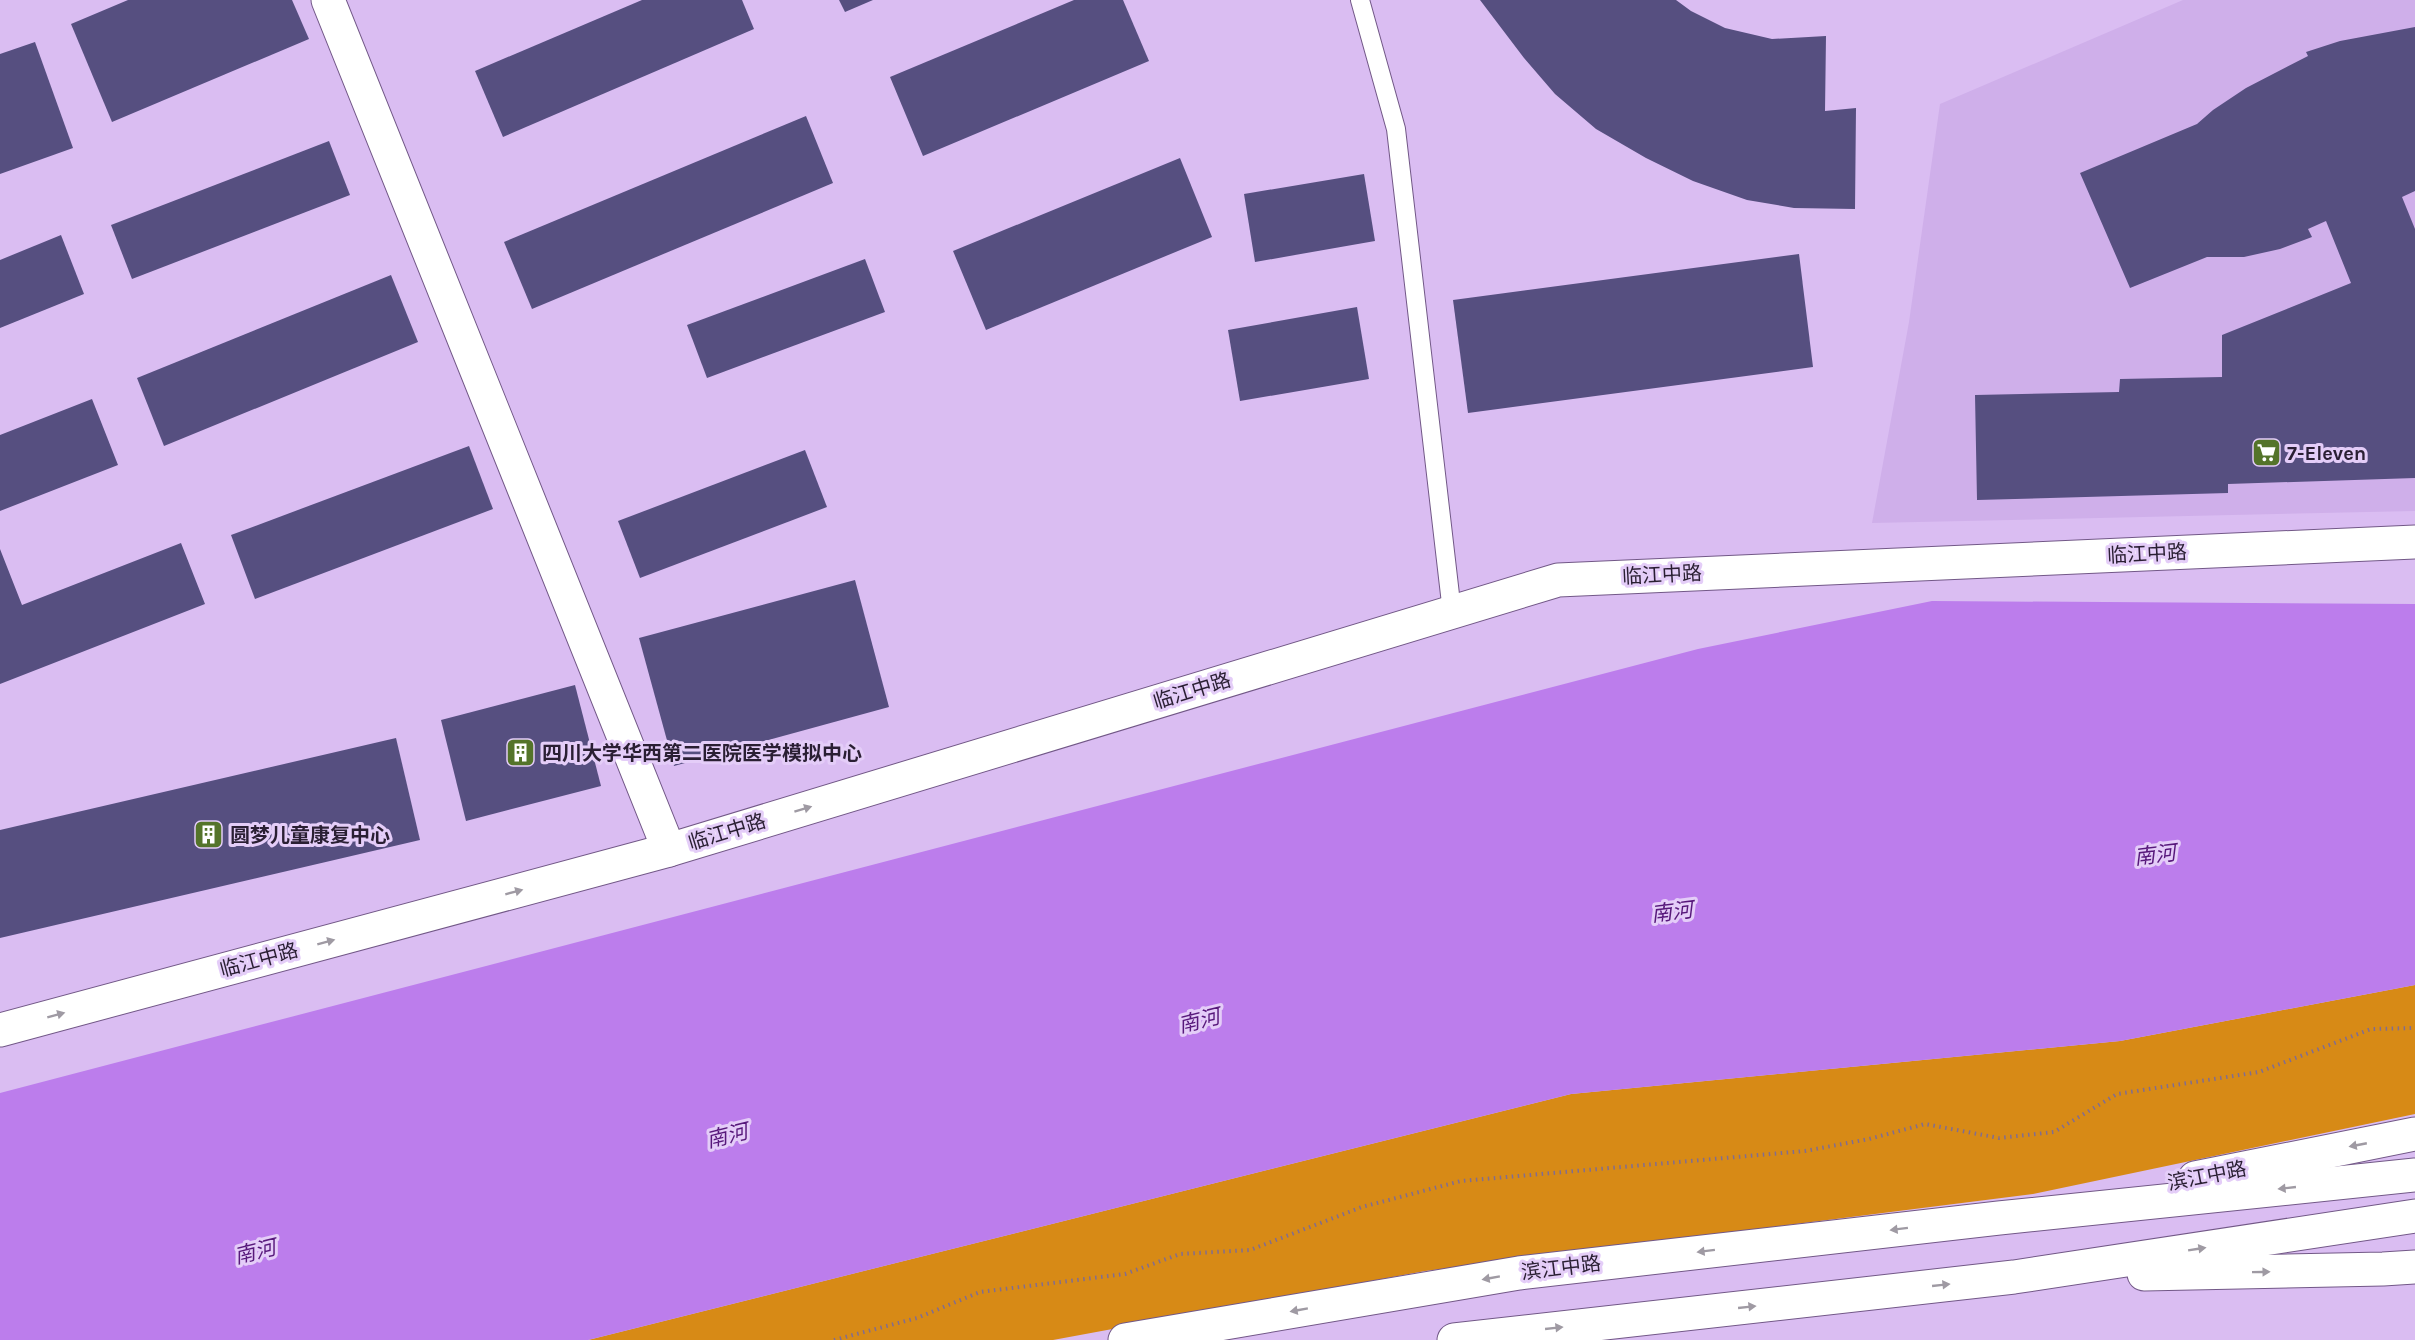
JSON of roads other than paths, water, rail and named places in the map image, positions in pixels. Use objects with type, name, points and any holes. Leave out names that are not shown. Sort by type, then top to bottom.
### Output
[{"type":"street","points":[[328,0],[669,850]]},
{"type":"street","name":"临江中路","points":[[0,1030],[669,850],[1558,580],[2415,542]]},
{"type":"street","name":"滨江中路","points":[[1999,1218],[2415,1134]]},
{"type":"street","name":"滨江中路","points":[[1125,1340],[1519,1273],[1999,1218],[2415,1175]]},
{"type":"street","points":[[1454,1340],[2014,1277],[2415,1216]]},
{"type":"street","points":[[2014,1277],[2415,1267]]},
{"type":"lane","points":[[1360,0],[1396,129],[1452,612]]},
{"type":"water","name":"南河","points":[[1932,601],[2415,604],[2415,985],[2120,1041],[1571,1094],[588,1340],[0,1340],[0,1093],[1698,649]]},
{"type":"place","name":"7-Eleven","points":[[2266,453]]},
{"type":"place","name":"四川大学华西第二医院医学模拟中心","points":[[521,753]]},
{"type":"place","name":"圆梦儿童康复中心","points":[[209,835]]}]
